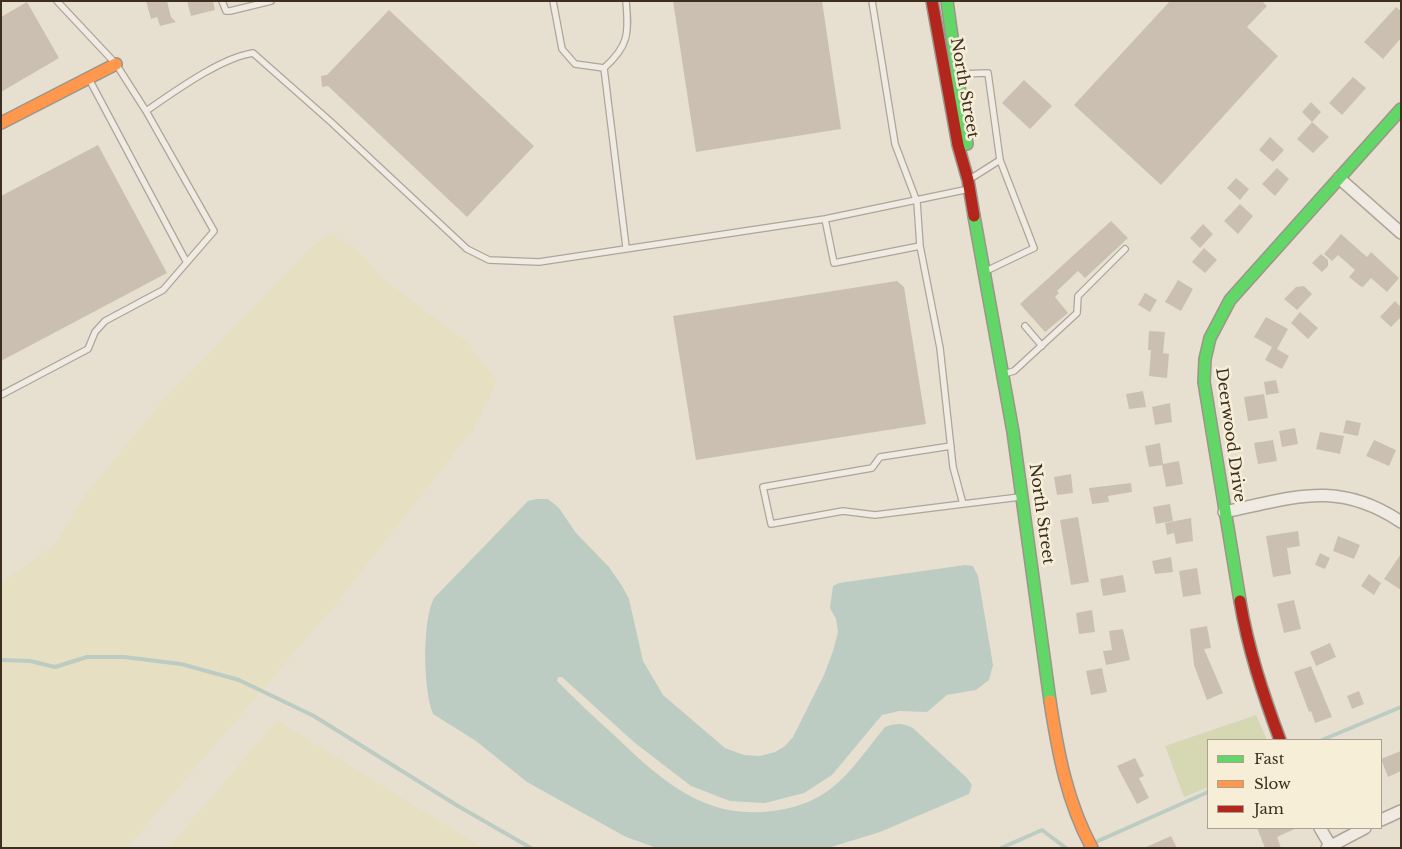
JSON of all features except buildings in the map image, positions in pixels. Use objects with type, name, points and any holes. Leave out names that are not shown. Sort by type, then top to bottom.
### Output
[{"type":"street","name":"North Street","points":[[932,1],[958,145],[969,185],[1003,375],[1057,748],[1064,779],[1075,812],[1092,848]]},
{"type":"street","name":"North Street","points":[[946,1],[967,142],[969,185]]},
{"type":"street","points":[[1,123],[116,64]]},
{"type":"street","name":"Deerwood Drive","points":[[1280,739],[1250,649],[1224,512],[1204,382],[1204,360],[1208,339],[1230,300],[1401,109]]},
{"type":"street","points":[[1339,178],[1401,234]]},
{"type":"street","points":[[1224,512],[1301,497],[1344,496],[1370,503],[1401,522]]},
{"type":"street","points":[[1382,820],[1401,811]]},
{"type":"street","points":[[1320,829],[1329,846],[1363,829]]},
{"type":"lane","points":[[1,395],[88,349],[95,332],[105,320],[164,290],[186,261],[214,231],[146,111],[116,64],[57,1]]},
{"type":"lane","points":[[222,1],[226,10],[230,11],[271,1]]},
{"type":"lane","points":[[553,1],[562,49],[576,64],[604,68],[617,57],[629,32],[626,1]]},
{"type":"lane","points":[[872,1],[895,144],[917,202],[920,246],[940,348],[953,467],[963,504]]},
{"type":"lane","points":[[146,111],[193,80],[242,55],[253,53],[331,122],[467,249],[489,260],[539,262],[825,219],[917,202],[969,185],[1000,160]]},
{"type":"lane","points":[[604,68],[626,248]]},
{"type":"lane","points":[[958,74],[988,73],[1000,160],[1034,248],[984,272]]},
{"type":"lane","points":[[88,77],[186,261]]},
{"type":"lane","points":[[825,219],[834,263],[920,246]]},
{"type":"lane","points":[[1003,375],[1014,371],[1077,313],[1078,296],[1125,248]]},
{"type":"lane","points":[[1025,326],[1042,346]]},
{"type":"lane","points":[[951,446],[880,457],[872,468],[763,487],[771,524],[843,511],[875,515],[1022,496]]},
{"type":"shaded area","points":[[329,234],[354,246],[386,281],[467,342],[497,381],[471,432],[331,610],[127,848],[1,848],[1,583],[55,544],[85,495],[159,405],[310,248]]},
{"type":"shaded area","points":[[548,499],[559,508],[576,533],[609,567],[622,586],[629,599],[643,661],[663,695],[725,748],[744,755],[760,756],[775,752],[785,746],[793,737],[824,675],[833,651],[838,632],[836,619],[830,608],[833,586],[839,583],[965,565],[973,566],[978,576],[993,665],[989,680],[976,690],[947,695],[927,712],[899,711],[882,715],[832,775],[804,793],[765,803],[745,802],[730,801],[691,786],[635,743],[562,677],[558,677],[557,681],[649,768],[685,793],[705,803],[726,809],[748,812],[773,811],[797,806],[815,799],[829,790],[847,774],[885,727],[896,724],[903,724],[913,728],[967,778],[972,785],[969,794],[880,832],[828,848],[657,848],[626,837],[527,782],[476,741],[433,714],[427,689],[425,655],[427,622],[434,598],[528,501]]},
{"type":"shaded area","points":[[277,720],[483,848],[168,848]]},
{"type":"green space","points":[[1256,715],[1267,739],[1207,739],[1207,787],[1184,797],[1165,746]]},
{"type":"waterway","points":[[1,660],[30,661],[55,667],[87,657],[124,657],[181,664],[239,680],[314,716],[458,806],[531,848]]},
{"type":"waterway","points":[[1324,739],[1401,707]]},
{"type":"waterway","points":[[1098,841],[1207,792]]},
{"type":"waterway","points":[[1001,848],[1042,830],[1066,848]]},
{"type":"traffic: fast","points":[[947,1],[967,144]]},
{"type":"traffic: fast","points":[[1240,601],[1204,382],[1205,359],[1210,338],[1230,300],[1401,109]]},
{"type":"traffic: fast","points":[[974,216],[1013,432],[1050,701]]},
{"type":"traffic: slow","points":[[1,123],[116,64]]},
{"type":"traffic: slow","points":[[1050,701],[1060,758],[1070,795],[1083,831],[1092,848]]},
{"type":"traffic: jam","points":[[932,1],[958,145],[968,180],[974,216]]},
{"type":"traffic: jam","points":[[1240,601],[1257,671],[1280,739]]}]
